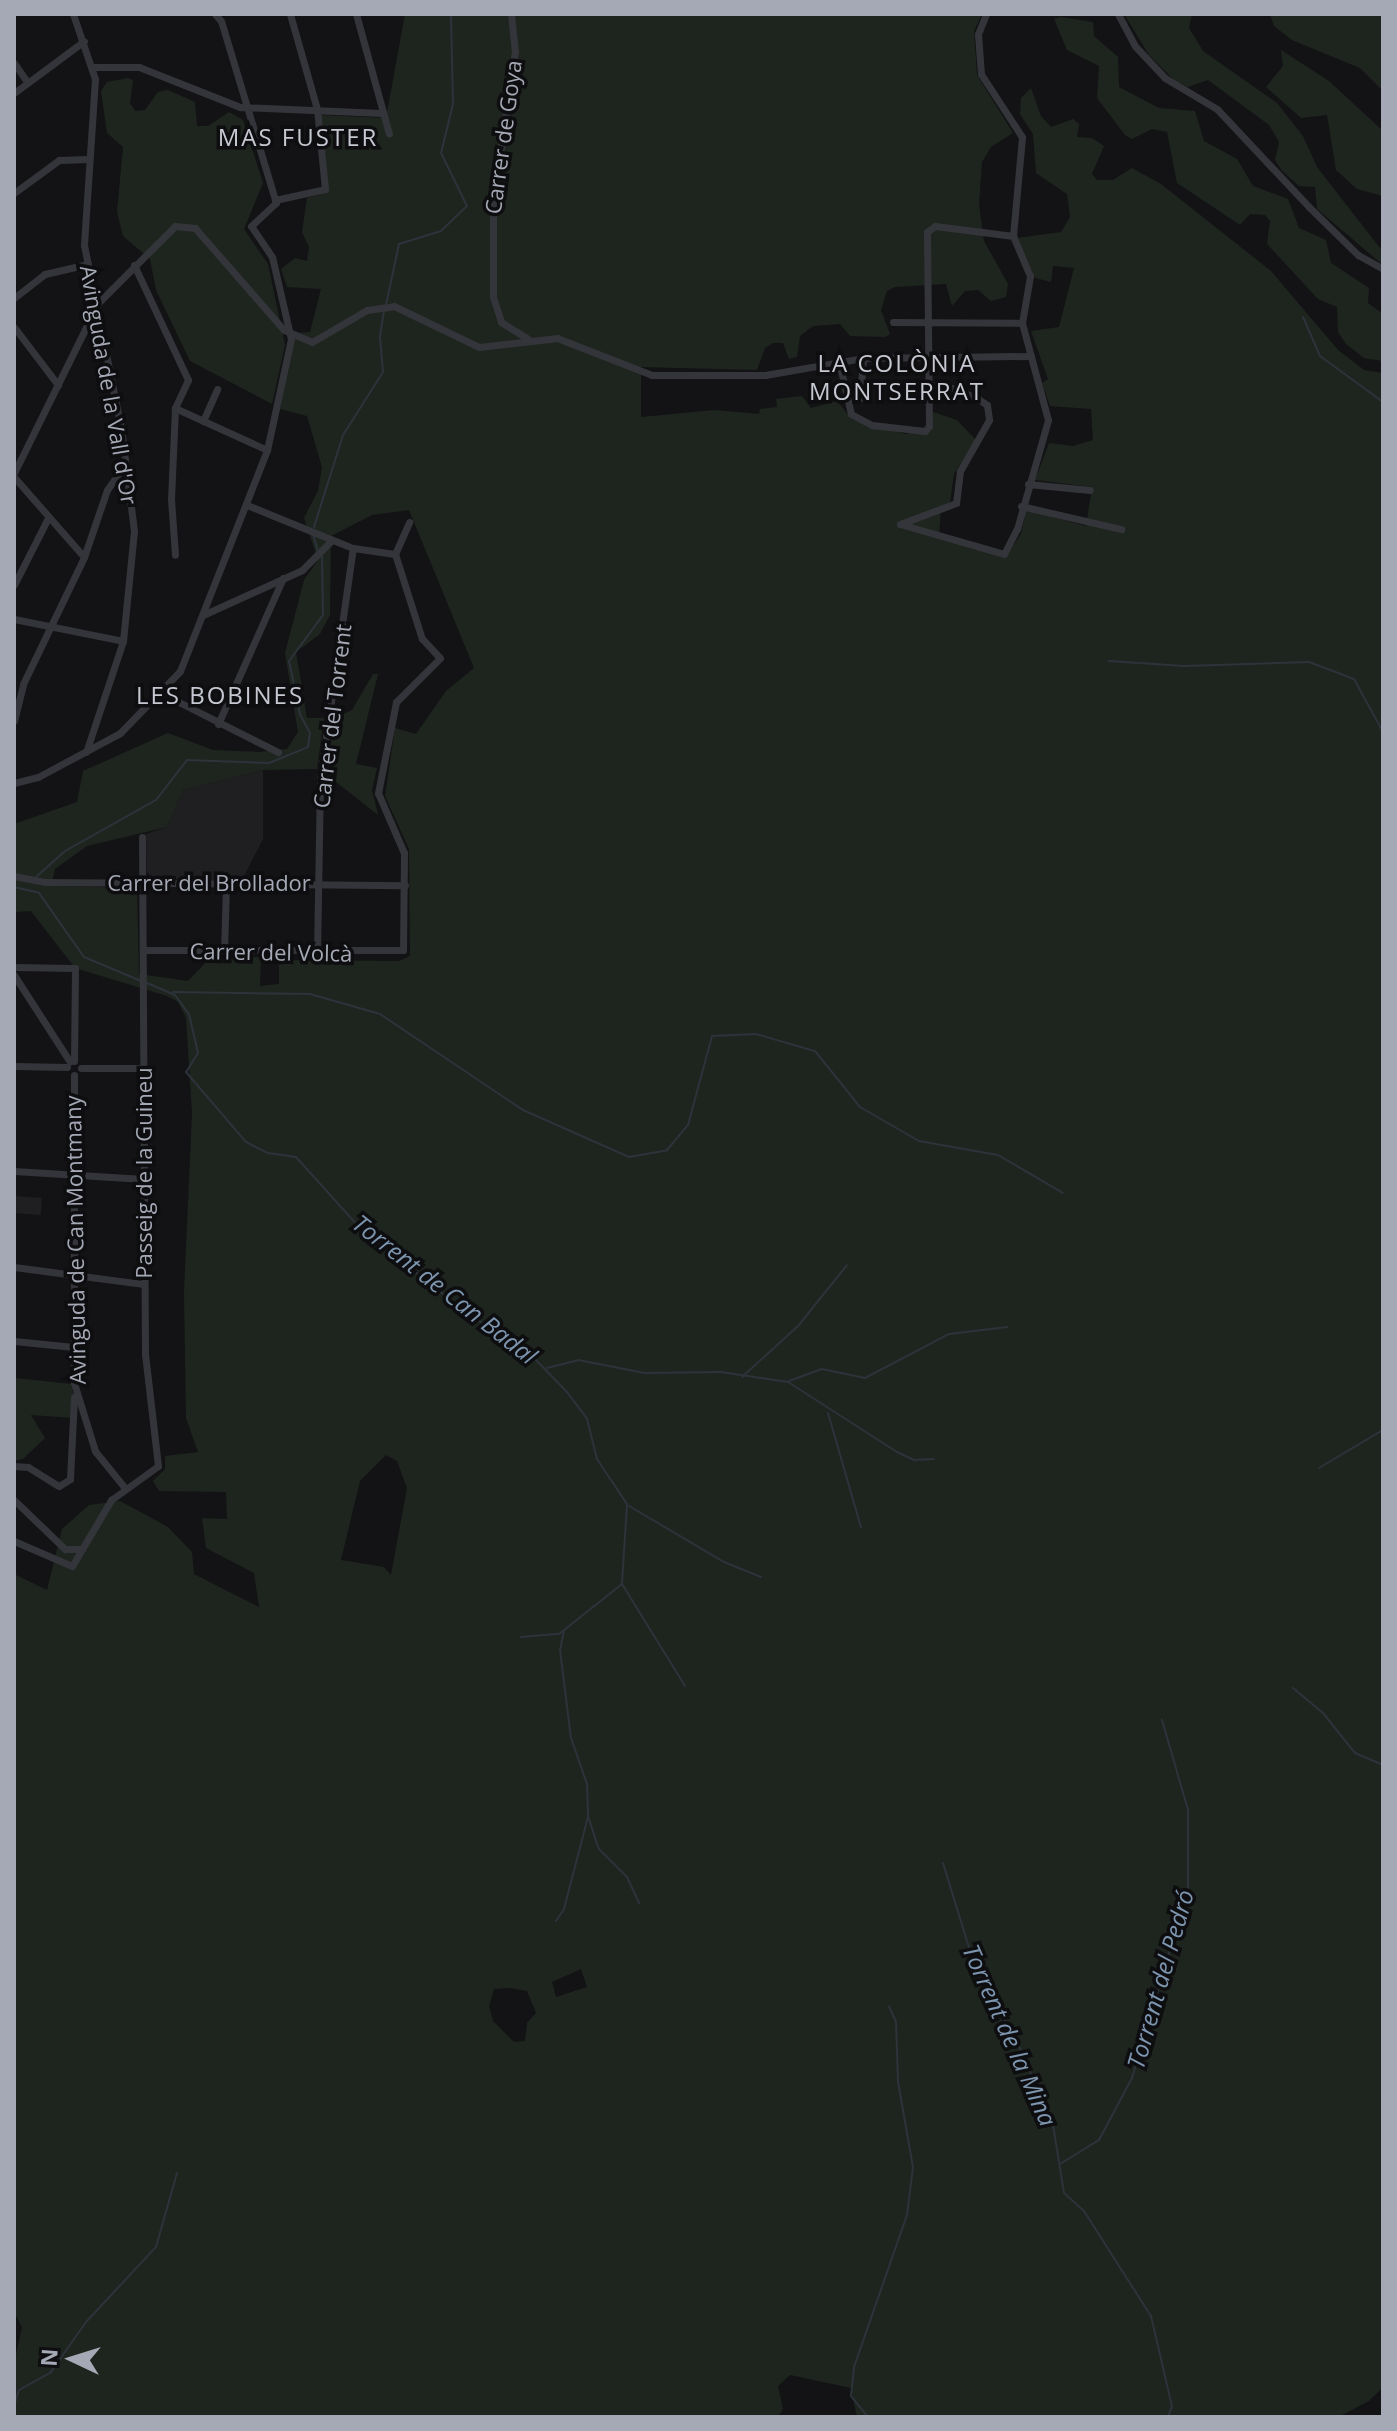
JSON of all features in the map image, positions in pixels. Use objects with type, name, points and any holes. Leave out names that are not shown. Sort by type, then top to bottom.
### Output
[{"type":"street","name":"Avinguda de la Vall d'Or","points":[[73,14],[94,67],[84,232],[134,531],[123,641],[85,753]]},
{"type":"street","points":[[14,783],[27,782],[120,733],[163,694],[189,658],[267,450],[291,334],[272,257],[251,226],[273,210],[275,200],[221,21],[215,14]]},
{"type":"street","points":[[275,200],[325,189],[317,109],[290,14]]},
{"type":"street","points":[[356,14],[389,134]]},
{"type":"street","name":"Carrer de Goya","points":[[511,14],[514,64],[493,202],[493,297],[501,322],[528,339]]},
{"type":"street","points":[[925,385],[944,385],[977,398],[987,405],[989,420],[960,471],[956,503],[900,524],[1004,554],[1017,529],[1021,506],[1048,430],[1022,323],[1031,281],[1013,236],[1023,144],[1012,117],[981,74],[978,34],[986,14]]},
{"type":"street","points":[[1118,14],[1135,46],[1165,78],[1217,109],[1329,226],[1383,269]]},
{"type":"street","points":[[14,93],[84,41]]},
{"type":"street","points":[[14,63],[28,83]]},
{"type":"street","points":[[94,67],[139,67],[247,107],[382,113]]},
{"type":"street","points":[[14,193],[59,160],[89,159]]},
{"type":"street","points":[[84,557],[47,520],[14,475],[98,303],[175,226],[195,228],[244,288],[291,334],[312,342],[367,310],[394,306],[479,347],[528,339],[564,340],[652,375],[765,375],[863,358],[1031,356]]},
{"type":"street","points":[[839,362],[851,414],[872,425],[925,431],[929,426],[925,385],[925,280],[930,227],[1013,236]]},
{"type":"street","points":[[14,298],[45,274],[88,264]]},
{"type":"street","points":[[134,265],[188,380],[175,408],[171,499],[175,555]]},
{"type":"street","points":[[893,322],[1022,323]]},
{"type":"street","points":[[14,327],[58,385]]},
{"type":"street","points":[[860,398],[863,358]]},
{"type":"street","points":[[203,421],[217,389]]},
{"type":"street","points":[[175,408],[267,450]]},
{"type":"street","points":[[14,721],[16,701],[84,557],[107,490],[125,464]]},
{"type":"street","points":[[1028,484],[1090,490]]},
{"type":"street","points":[[247,505],[331,541],[353,548],[395,554]]},
{"type":"street","points":[[1021,506],[1121,529]]},
{"type":"street","points":[[14,585],[47,520]]},
{"type":"street","points":[[405,885],[404,853],[378,793],[396,702],[440,658],[422,639],[395,554],[409,522]]},
{"type":"street","points":[[203,615],[283,578],[320,553],[331,541]]},
{"type":"street","name":"Carrer del Torrent","points":[[317,954],[320,779],[353,548]]},
{"type":"street","points":[[218,724],[283,578]]},
{"type":"street","points":[[14,619],[123,641]]},
{"type":"street","points":[[163,694],[278,752]]},
{"type":"street","name":"Passeig de la Guineu","points":[[124,1487],[158,1466],[145,1354],[142,837]]},
{"type":"street","name":"Carrer del Brollador","points":[[14,876],[45,882],[405,885]]},
{"type":"street","points":[[224,952],[226,884]]},
{"type":"street","name":"Carrer del Volcà","points":[[143,950],[399,954],[405,885]]},
{"type":"street","points":[[14,967],[75,968],[70,1063]]},
{"type":"street","points":[[14,975],[70,1063],[74,1075],[81,1068]]},
{"type":"street","points":[[14,1066],[70,1063],[81,1068],[143,1068]]},
{"type":"street","name":"Avinguda de Can Montmany","points":[[74,1075],[74,1383],[95,1451],[124,1487]]},
{"type":"street","points":[[14,1171],[144,1179]]},
{"type":"street","points":[[14,1267],[144,1284]]},
{"type":"street","points":[[14,1341],[74,1347]]},
{"type":"street","points":[[14,1466],[28,1467],[59,1486],[70,1479],[74,1383]]},
{"type":"street","points":[[14,1541],[68,1568],[124,1487]]},
{"type":"street","points":[[14,1500],[65,1549],[84,1548]]},
{"type":"shaded area","points":[[405,14],[982,14],[974,31],[977,75],[1013,133],[991,147],[982,162],[979,205],[984,241],[1008,284],[1006,297],[991,301],[978,290],[965,291],[952,306],[946,284],[895,287],[887,291],[881,310],[890,334],[885,337],[850,336],[840,324],[813,326],[800,336],[797,357],[789,359],[783,343],[773,343],[765,348],[757,370],[641,367],[641,417],[715,410],[759,414],[760,409],[777,407],[776,399],[802,396],[811,408],[837,401],[852,419],[905,434],[930,430],[933,412],[957,420],[976,440],[954,474],[950,502],[941,508],[939,537],[1005,558],[1021,534],[1026,510],[1086,526],[1092,487],[1035,480],[1049,443],[1073,446],[1093,440],[1091,409],[1050,406],[1042,383],[1048,379],[1031,331],[1059,327],[1074,268],[1053,266],[1051,282],[1035,278],[1017,238],[1061,232],[1070,217],[1067,194],[1036,173],[1033,134],[1020,114],[1021,98],[1031,88],[1041,116],[1051,127],[1073,119],[1079,124],[1077,137],[1092,138],[1104,146],[1092,174],[1097,180],[1113,180],[1132,168],[1161,184],[1271,271],[1338,350],[1364,370],[1383,373],[1383,2387],[1369,2401],[1338,2417],[857,2417],[851,2388],[790,2375],[778,2386],[783,2409],[778,2417],[14,2417],[14,2364],[22,2327],[14,2312],[14,1574],[47,1590],[62,1529],[89,1505],[120,1501],[168,1527],[192,1552],[194,1574],[259,1607],[254,1573],[206,1548],[202,1518],[227,1519],[226,1492],[159,1491],[153,1481],[165,1469],[165,1456],[198,1452],[186,1418],[184,1293],[192,1113],[186,1018],[178,1002],[167,996],[75,968],[31,911],[14,912],[14,824],[77,802],[83,771],[168,733],[213,750],[259,752],[287,749],[298,732],[285,653],[304,580],[318,560],[304,518],[318,491],[322,467],[307,416],[280,409],[294,333],[310,332],[321,289],[287,287],[281,269],[295,258],[307,261],[309,247],[302,232],[307,198],[327,192],[321,115],[386,118]],"holes":[[[409,510],[474,668],[446,691],[416,734],[395,728],[385,796],[409,849],[410,956],[399,961],[279,960],[279,984],[260,986],[261,957],[210,958],[188,981],[139,974],[137,888],[51,886],[55,869],[87,846],[167,827],[183,790],[263,770],[317,769],[324,718],[307,718],[296,652],[320,634],[330,615],[331,536],[372,515]],[[386,1455],[397,1461],[407,1488],[391,1575],[384,1567],[341,1560],[360,1481]],[[581,1969],[587,1987],[556,1997],[552,1982]],[[494,1989],[527,1991],[536,2013],[527,2023],[525,2041],[514,2042],[493,2021],[489,2006]]]},
{"type":"shaded area","points":[[1124,14],[1192,14],[1189,28],[1203,51],[1277,103],[1303,136],[1317,167],[1383,252],[1383,265],[1317,209],[1315,187],[1299,186],[1282,171],[1275,160],[1279,142],[1269,125],[1208,80],[1188,87],[1174,80],[1149,55]]},
{"type":"shaded area","points":[[1270,14],[1383,14],[1383,91],[1360,68],[1292,40],[1274,26]]},
{"type":"shaded area","points":[[1061,17],[1093,22],[1094,36],[1118,57],[1119,87],[1159,108],[1195,111],[1204,141],[1237,159],[1253,186],[1288,199],[1299,228],[1326,240],[1331,263],[1369,288],[1368,303],[1383,314],[1383,361],[1364,358],[1346,344],[1338,332],[1337,307],[1318,299],[1267,244],[1270,221],[1265,215],[1250,214],[1240,225],[1177,183],[1167,132],[1152,129],[1132,139],[1125,135],[1097,98],[1099,66],[1067,50],[1054,19]]},
{"type":"shaded area","points":[[1281,50],[1329,81],[1383,131],[1383,196],[1357,189],[1336,170],[1327,115],[1301,118],[1266,87],[1283,66]]},
{"type":"shaded area","points":[[133,80],[130,103],[135,111],[145,110],[158,92],[168,90],[195,102],[197,126],[208,126],[229,112],[243,120],[263,183],[244,229],[268,264],[285,345],[272,404],[190,361],[156,290],[150,259],[123,236],[117,212],[123,147],[107,133],[101,91],[107,82]]},
{"type":"shaded area","points":[[373,674],[378,674],[356,764],[377,768],[372,790],[378,815],[326,774],[334,718],[352,710]]},
{"type":"shaded area","points":[[263,770],[263,839],[242,880],[153,879],[147,872],[146,834],[167,827],[183,790]]},
{"type":"shaded area","points":[[14,1196],[42,1198],[41,1215],[14,1213]]},
{"type":"shaded area","points":[[14,1378],[71,1384],[73,1418],[31,1415],[45,1438],[23,1459],[14,1461]]},
{"type":"waterway","points":[[386,305],[399,244],[441,231],[467,206],[441,153],[453,104],[451,14]]},
{"type":"waterway","points":[[314,527],[343,435],[383,372],[380,336],[384,311]]},
{"type":"waterway","points":[[1303,317],[1320,356],[1383,402]]},
{"type":"waterway","points":[[313,534],[318,551]]},
{"type":"waterway","points":[[36,877],[65,851],[156,800],[187,760],[269,763],[308,747],[310,733],[300,714],[289,661],[323,615],[322,556]]},
{"type":"waterway","points":[[1109,661],[1184,666],[1309,662],[1354,679],[1383,732]]},
{"type":"waterway","name":"Torrent de Can Badal","points":[[14,887],[39,893],[84,957],[141,981]]},
{"type":"waterway","name":"Torrent de Can Badal","points":[[147,983],[175,995],[189,1014],[198,1053],[186,1072],[246,1142],[268,1153],[296,1157],[359,1227],[463,1310],[534,1358],[567,1392],[587,1419],[597,1459],[627,1504],[622,1584],[685,1686]]},
{"type":"waterway","points":[[173,992],[310,994],[380,1014],[523,1110],[629,1157],[667,1150],[688,1125],[712,1036],[756,1034],[815,1051],[860,1107],[919,1141],[998,1155],[1063,1193]]},
{"type":"waterway","points":[[742,1377],[798,1326],[847,1265]]},
{"type":"waterway","points":[[789,1381],[822,1369],[865,1378],[949,1334],[1008,1327]]},
{"type":"waterway","points":[[547,1368],[578,1360],[645,1373],[721,1372],[788,1382],[897,1452],[914,1460],[934,1459]]},
{"type":"waterway","points":[[828,1413],[861,1527]]},
{"type":"waterway","points":[[1319,1468],[1383,1430]]},
{"type":"waterway","points":[[629,1506],[724,1562],[761,1577]]},
{"type":"waterway","points":[[521,1637],[559,1634],[622,1584]]},
{"type":"waterway","points":[[564,1630],[560,1650],[571,1738],[587,1784],[588,1816],[599,1849],[627,1877],[639,1903]]},
{"type":"waterway","points":[[1293,1688],[1323,1713],[1355,1753],[1383,1765]]},
{"type":"waterway","name":"Torrent del Pedró","points":[[1060,2164],[1099,2140],[1132,2078],[1188,1889],[1188,1810],[1162,1720]]},
{"type":"waterway","points":[[556,1921],[564,1909],[588,1817]]},
{"type":"waterway","name":"Torrent de la Mina","points":[[943,1863],[975,1967],[1018,2044],[1053,2125],[1064,2193],[1084,2211],[1151,2316],[1172,2406],[1168,2417]]},
{"type":"waterway","points":[[868,2417],[851,2396],[854,2367],[907,2215],[913,2167],[898,2082],[896,2022],[889,2006]]},
{"type":"waterway","points":[[14,2406],[19,2390],[51,2372],[86,2322],[156,2247],[177,2173]]},
{"type":"district","name":"MAS FUSTER","points":[[298,137]]},
{"type":"district","name":"LA COLÒNIA MONTSERRAT","points":[[897,377]]},
{"type":"district","name":"LES BOBINES","points":[[220,695]]}]
